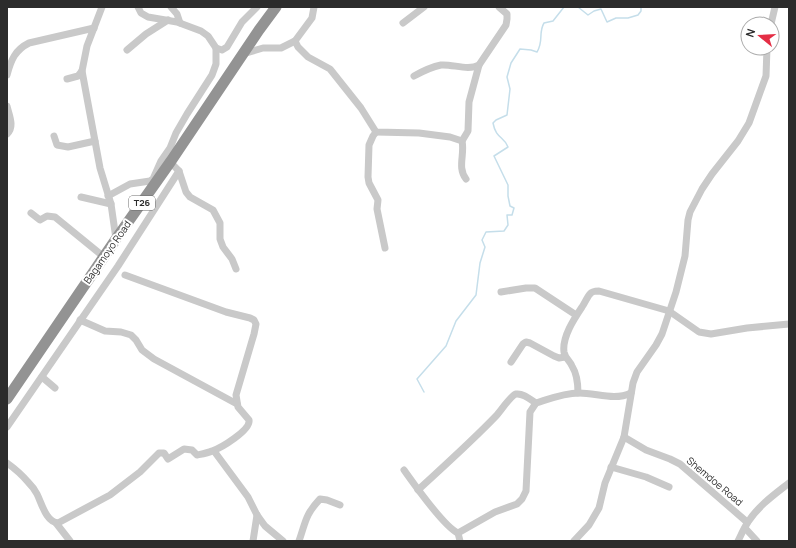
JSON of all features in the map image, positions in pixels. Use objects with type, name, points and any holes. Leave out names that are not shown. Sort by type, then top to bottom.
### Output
[{"type":"highway","name":"Bagamoyo Road","points":[[7,399],[276,7]]},
{"type":"street","points":[[102,7],[87,46],[82,71],[100,168],[111,204],[116,239]]},
{"type":"street","points":[[108,196],[130,184],[150,181],[153,178],[184,119],[212,75],[216,64],[216,48],[205,33],[180,23],[148,17],[141,13],[138,7]]},
{"type":"street","points":[[171,7],[177,14],[180,23]]},
{"type":"street","points":[[403,22],[424,7]]},
{"type":"street","points":[[466,179],[461,168],[462,141],[468,131],[469,102],[479,65],[506,25],[507,14],[499,7]]},
{"type":"street","points":[[216,48],[220,50],[224,49],[242,22],[255,8]]},
{"type":"street","points":[[243,54],[263,48],[281,48],[295,42],[312,18],[315,8]]},
{"type":"street","points":[[128,50],[149,31],[168,20]]},
{"type":"street","points":[[7,75],[10,62],[20,47],[29,43],[94,28]]},
{"type":"street","points":[[295,42],[308,57],[330,69],[361,108],[376,132]]},
{"type":"street","points":[[574,541],[595,516],[599,508],[605,483],[624,437],[630,410],[633,383],[637,372],[662,334],[685,256],[690,212],[702,189],[738,141],[749,123],[766,76],[767,56]]},
{"type":"street","points":[[414,76],[432,67],[442,65],[471,68],[479,65]]},
{"type":"street","points":[[67,79],[78,76],[82,71]]},
{"type":"street","points":[[7,106],[11,125],[11,129],[7,134]]},
{"type":"street","points":[[376,132],[394,131],[419,133],[462,141]]},
{"type":"street","points":[[376,132],[369,145],[368,178],[378,200],[377,209],[385,248]]},
{"type":"street","points":[[54,136],[57,145],[64,147],[95,141]]},
{"type":"street","points":[[170,162],[179,171],[186,192],[190,197],[213,210],[220,223],[220,239],[223,247],[232,259],[236,269]]},
{"type":"street","points":[[7,427],[115,270],[179,171]]},
{"type":"street","points":[[81,197],[111,204]]},
{"type":"street","points":[[31,213],[40,220],[47,216],[55,216],[104,257]]},
{"type":"street","points":[[115,270],[167,294],[200,306]]},
{"type":"street","points":[[56,523],[62,522],[110,495],[140,472],[159,453],[164,453],[168,459],[184,449],[192,450],[197,454],[214,450],[239,435],[250,423],[248,417],[242,412],[237,404],[236,395],[256,328],[254,320],[226,312],[125,275]]},
{"type":"street","points":[[501,292],[535,288],[576,315]]},
{"type":"street","points":[[578,393],[575,372],[564,351],[571,325],[590,293],[599,291],[669,310],[699,332],[711,334],[747,328],[789,324]]},
{"type":"street","points":[[80,320],[105,331],[121,332],[131,335],[142,350],[154,359],[237,404]]},
{"type":"street","points":[[511,362],[526,342],[559,358],[566,357]]},
{"type":"street","points":[[42,377],[55,388]]},
{"type":"street","points":[[418,490],[473,440],[503,409],[512,396],[517,394],[536,402],[562,395],[578,393],[618,397],[631,393]]},
{"type":"street","points":[[618,397],[630,410]]},
{"type":"street","points":[[458,533],[495,512],[516,504],[522,498],[526,491],[530,412],[536,402]]},
{"type":"street","name":"Shemdoe Road","points":[[624,437],[646,450],[680,464],[746,525],[757,541]]},
{"type":"street","points":[[214,450],[248,498],[265,526],[283,541]]},
{"type":"street","points":[[7,463],[28,481],[37,494],[45,512],[70,541]]},
{"type":"street","points":[[611,467],[646,477],[669,487]]},
{"type":"street","points":[[404,470],[418,490],[450,527],[458,533],[460,541]]},
{"type":"street","points":[[738,541],[755,512],[789,483]]},
{"type":"street","points":[[299,541],[306,517],[320,498],[340,505]]},
{"type":"street","points":[[253,541],[257,515]]},
{"type":"waterway","points":[[424,392],[417,379],[446,346],[456,321],[476,295],[480,263],[485,247],[482,240],[486,232],[504,231],[508,225],[507,215],[512,215],[514,208],[510,206],[508,185],[494,156],[508,147],[496,132],[493,123],[507,115],[510,89],[507,77],[511,63],[520,49],[537,52],[540,44],[541,30],[544,23],[553,21],[564,7]]},
{"type":"waterway","points":[[578,7],[588,15],[601,9],[607,22],[616,18],[628,18],[638,15],[641,11],[641,7]]}]
